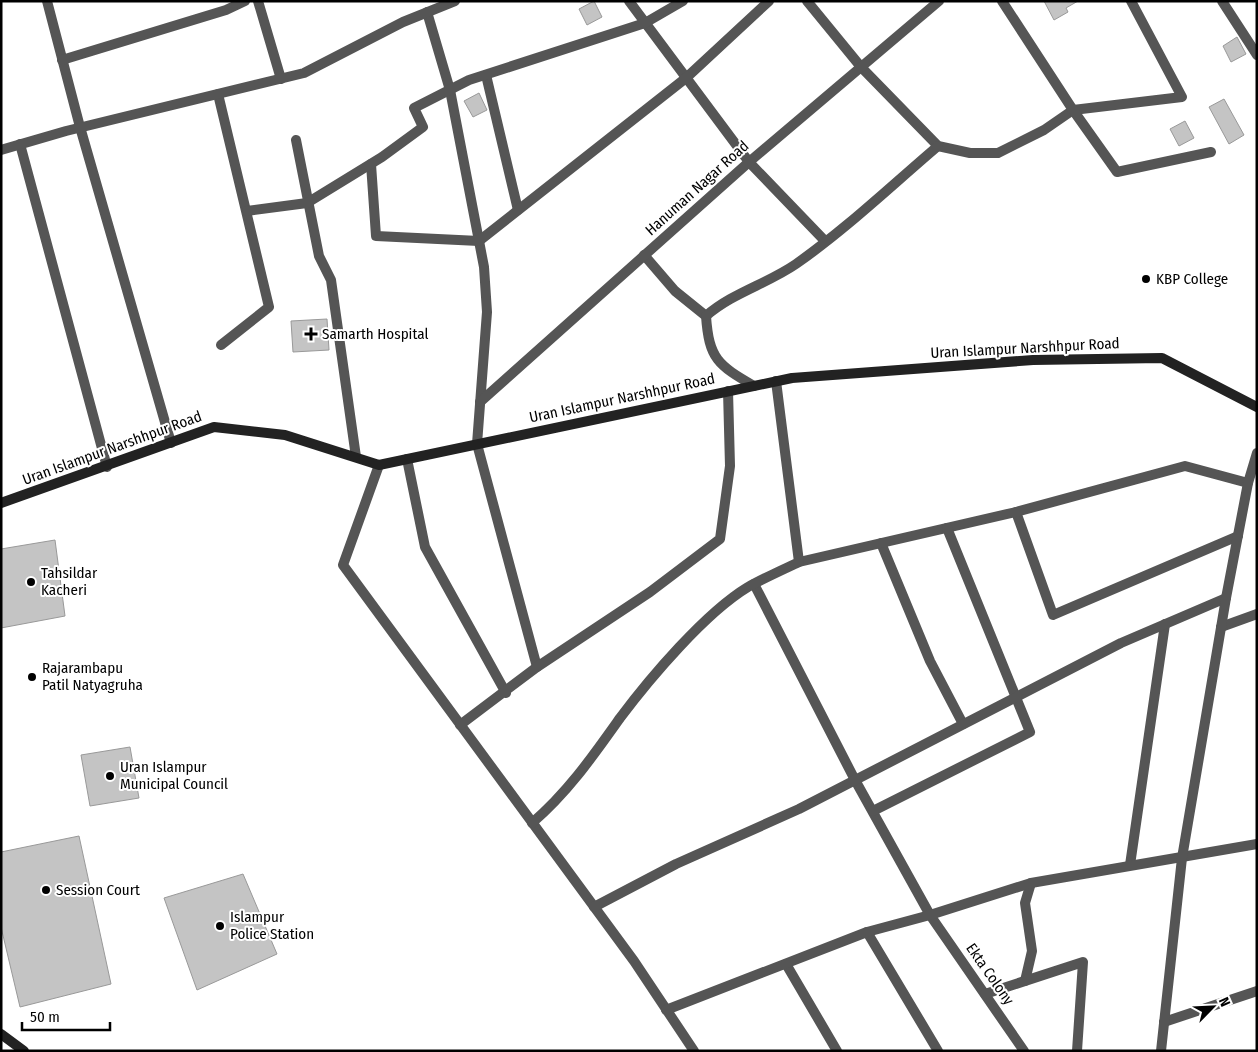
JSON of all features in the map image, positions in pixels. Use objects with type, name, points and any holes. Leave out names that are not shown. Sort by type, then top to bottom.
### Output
[{"type":"main road","name":"Uran Islampur Narshhpur Road","points":[[1,503],[107,467],[214,427],[285,435],[379,465],[792,378],[1034,360],[1162,358],[1257,406]]},
{"type":"main road","points":[[1,1034],[24,1051]]},
{"type":"street","points":[[47,1],[80,128],[171,443]]},
{"type":"street","points":[[62,60],[226,10],[244,1]]},
{"type":"street","points":[[258,1],[281,79]]},
{"type":"street","points":[[1,150],[80,128],[304,73],[403,22],[455,1]]},
{"type":"street","points":[[629,1],[749,162],[825,241]]},
{"type":"street","points":[[246,211],[307,203],[371,164],[423,127],[414,108],[450,90],[486,75],[645,23],[683,1]]},
{"type":"street","points":[[371,164],[376,236],[479,241],[686,78],[769,1]]},
{"type":"street","points":[[807,1],[861,67],[938,146],[970,153],[998,153],[1044,130],[1073,110],[1182,97],[1131,1]]},
{"type":"street","name":"Hanuman Nagar Road","points":[[480,402],[749,162],[939,1]]},
{"type":"street","points":[[1002,1],[1073,110],[1117,172],[1211,152]]},
{"type":"street","points":[[1222,1],[1257,55]]},
{"type":"street","points":[[427,12],[450,90],[479,241],[487,312],[477,444],[537,667]]},
{"type":"street","points":[[486,75],[518,210]]},
{"type":"street","points":[[218,94],[269,307],[221,345]]},
{"type":"street","points":[[296,140],[319,256],[331,280],[356,458]]},
{"type":"street","points":[[20,144],[107,467]]},
{"type":"street","points":[[706,316],[722,302],[756,287],[795,265],[938,146]]},
{"type":"street","points":[[644,255],[675,291],[706,316],[708,342],[716,358],[728,371],[754,386]]},
{"type":"street","points":[[776,381],[799,562]]},
{"type":"street","points":[[460,725],[537,667],[650,592],[720,539],[730,466],[728,391]]},
{"type":"street","points":[[1161,1051],[1182,858],[1226,598],[1248,483],[1257,453]]},
{"type":"street","points":[[407,459],[426,547],[506,692]]},
{"type":"street","points":[[379,465],[343,564],[594,906],[694,1051]]},
{"type":"street","points":[[532,823],[556,803],[626,711],[681,647],[717,612],[754,584],[799,562],[1016,512],[1185,466],[1248,483]]},
{"type":"street","points":[[1016,512],[1053,615],[1238,536]]},
{"type":"street","points":[[874,812],[1030,732],[947,528]]},
{"type":"street","points":[[881,543],[930,661],[963,724]]},
{"type":"street","name":"Ekta Colony","points":[[754,584],[855,780],[930,915],[1024,1051]]},
{"type":"street","points":[[594,906],[676,864],[771,823],[1121,643],[1226,598]]},
{"type":"street","points":[[1221,628],[1257,614]]},
{"type":"street","points":[[1130,864],[1165,624]]},
{"type":"street","points":[[666,1010],[867,932],[930,915],[1031,882],[1257,844]]},
{"type":"street","points":[[1025,981],[1032,951],[1025,904],[1031,882]]},
{"type":"street","points":[[867,932],[938,1051]]},
{"type":"street","points":[[985,994],[1083,962],[1077,1051]]},
{"type":"street","points":[[786,964],[837,1051]]},
{"type":"street","points":[[1164,1022],[1257,991]]},
{"type":"building","points":[[594,1],[602,17],[587,25],[579,9]]},
{"type":"building","points":[[1044,1],[1078,1],[1066,8],[1068,12],[1054,20]]},
{"type":"building","points":[[1237,37],[1246,54],[1231,62],[1223,46]]},
{"type":"building","points":[[479,93],[487,110],[473,117],[464,101]]},
{"type":"building","points":[[1224,99],[1244,135],[1229,144],[1209,107]]},
{"type":"building","points":[[1185,121],[1194,138],[1179,146],[1170,129]]},
{"type":"building","points":[[327,319],[329,350],[293,352],[291,321]]},
{"type":"building","name":"Tahsildar Kacheri","points":[[55,540],[65,616],[1,628],[1,549]]},
{"type":"building","name":"Uran Islampur Municipal Council","points":[[130,747],[139,798],[90,806],[81,755]]},
{"type":"building","name":"Session Court","points":[[79,836],[111,984],[20,1007],[1,927],[1,852]]},
{"type":"building","name":"Islampur Police Station","points":[[243,874],[277,954],[197,990],[164,898]]},
{"type":"place","name":"KBP College","points":[[1146,279]]},
{"type":"place","name":"Samarth Hospital","points":[[311,334]]},
{"type":"place","name":"Tahsildar Kacheri","points":[[31,582]]},
{"type":"place","name":"Rajarambapu Patil Natyagruha","points":[[32,677]]},
{"type":"place","name":"Uran Islampur Municipal Council","points":[[110,776]]},
{"type":"place","name":"Session Court","points":[[46,890]]},
{"type":"place","name":"Islampur Police Station","points":[[220,926]]}]
